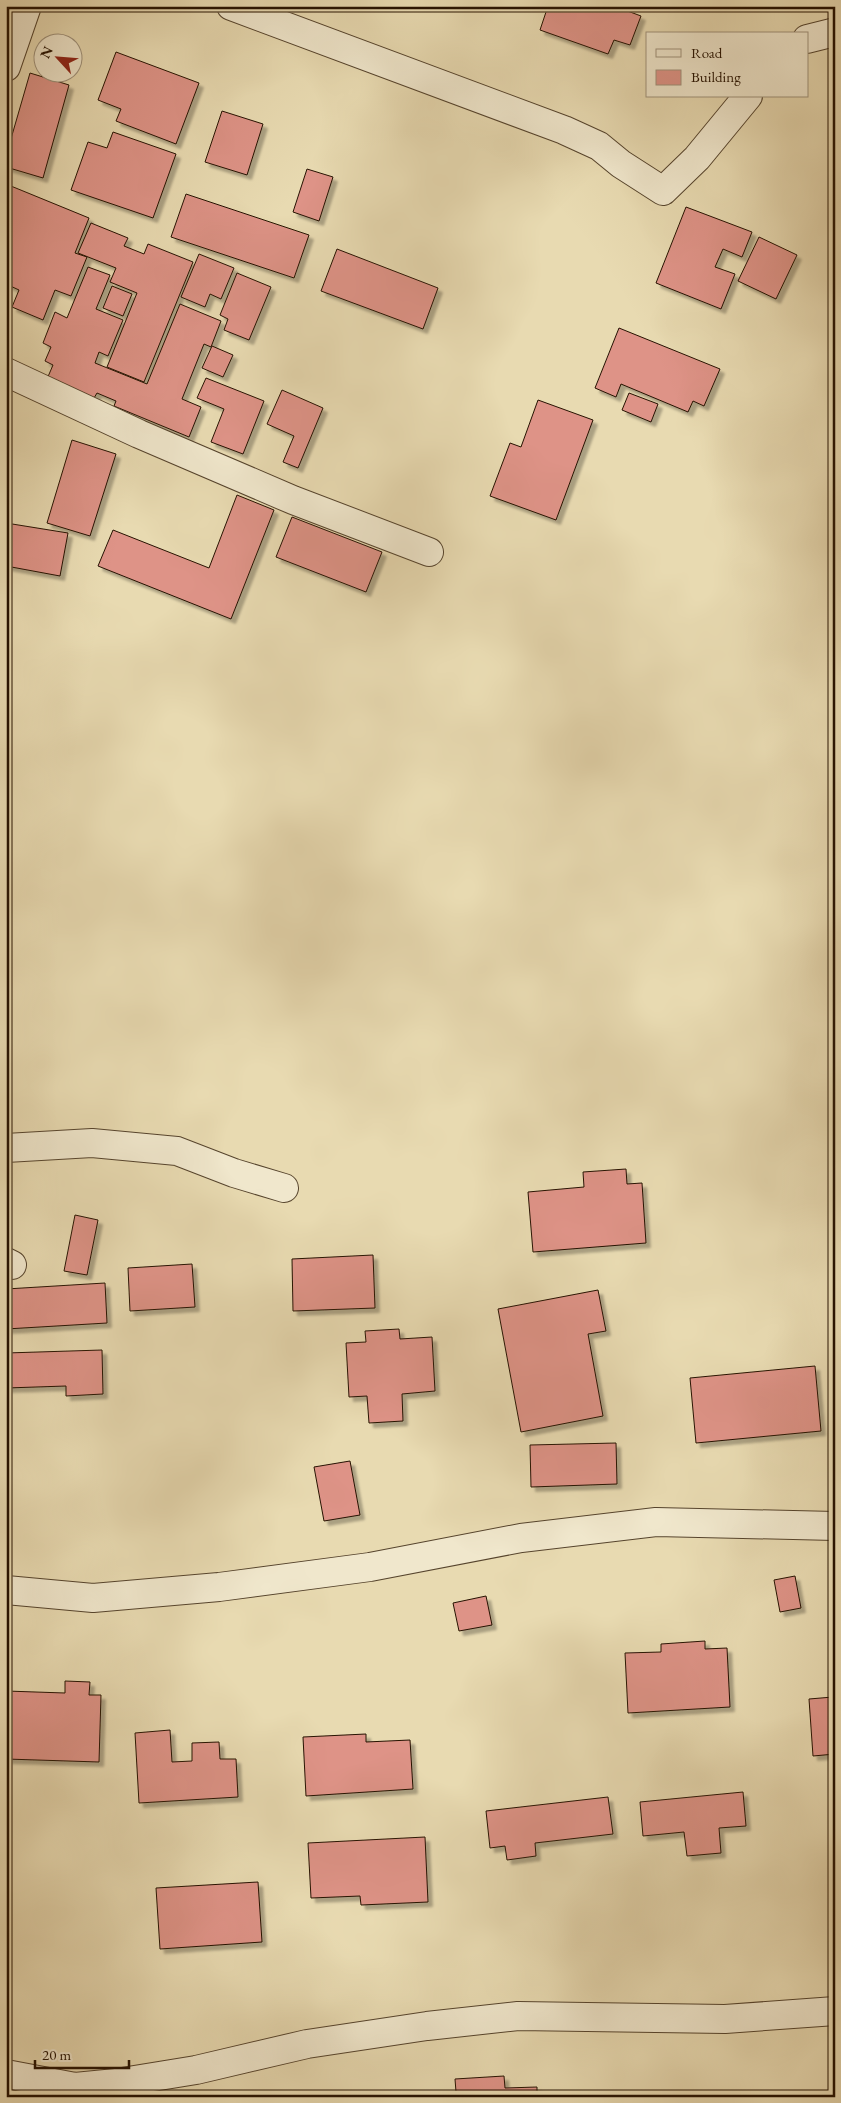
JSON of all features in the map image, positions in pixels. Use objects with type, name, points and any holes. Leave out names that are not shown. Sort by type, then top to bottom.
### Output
[{"type":"street","points":[[6,67],[27,6]]},
{"type":"street","points":[[231,6],[564,130],[599,146],[621,164],[662,191],[697,158],[746,98]]},
{"type":"street","points":[[808,39],[835,32]]},
{"type":"street","points":[[6,372],[139,434],[284,496],[428,552]]},
{"type":"street","points":[[6,1148],[92,1143],[177,1151],[234,1173],[284,1188]]},
{"type":"street","points":[[6,1590],[93,1598],[218,1587],[370,1567],[522,1538],[656,1522],[835,1526]]},
{"type":"street","points":[[6,2074],[76,2092],[160,2077],[307,2044],[427,2026],[518,2016],[725,2019],[835,2011]]},
{"type":"building","points":[[548,6],[614,6],[641,16],[630,45],[614,40],[608,54],[540,30]]},
{"type":"building","points":[[116,52],[199,83],[176,144],[116,121],[121,109],[98,100]]},
{"type":"building","points":[[30,73],[32,74],[32,82],[59,82],[69,85],[43,178],[6,167],[6,156]]},
{"type":"building","points":[[222,111],[263,124],[247,175],[205,162]]},
{"type":"building","points":[[113,132],[176,154],[153,218],[71,190],[88,142],[107,148]]},
{"type":"building","points":[[307,169],[333,177],[319,221],[293,212]]},
{"type":"building","points":[[6,184],[89,218],[75,253],[87,257],[71,296],[55,290],[43,320],[12,307],[19,290],[6,284]]},
{"type":"building","points":[[186,194],[309,235],[294,278],[171,237]]},
{"type":"building","points":[[686,207],[752,232],[742,257],[723,249],[715,267],[735,274],[721,309],[656,283]]},
{"type":"building","points":[[91,223],[128,238],[124,246],[144,254],[148,244],[193,262],[144,382],[107,367],[137,293],[110,282],[116,268],[78,253]]},
{"type":"building","points":[[759,237],[797,255],[776,299],[738,281]]},
{"type":"building","points":[[337,249],[438,288],[423,329],[321,291]]},
{"type":"building","points":[[199,254],[234,268],[221,299],[210,294],[205,307],[181,297]]},
{"type":"building","points":[[88,267],[110,275],[96,309],[123,320],[108,356],[99,352],[95,363],[147,384],[180,304],[221,321],[211,347],[204,344],[182,399],[201,407],[189,437],[114,406],[116,401],[97,393],[94,398],[47,379],[53,365],[45,361],[51,347],[43,343],[55,312],[67,318]]},
{"type":"building","points":[[237,273],[271,287],[249,340],[224,330],[228,319],[220,315]]},
{"type":"building","points":[[112,286],[132,294],[123,316],[103,308]]},
{"type":"building","points":[[619,328],[720,369],[704,406],[693,401],[688,412],[621,384],[616,397],[595,388]]},
{"type":"building","points":[[212,346],[233,355],[223,377],[202,368]]},
{"type":"building","points":[[206,378],[264,401],[243,454],[211,442],[224,409],[197,398]]},
{"type":"building","points":[[282,390],[323,408],[298,468],[283,462],[294,436],[267,424]]},
{"type":"building","points":[[629,393],[658,404],[651,422],[622,410]]},
{"type":"building","points":[[538,400],[593,420],[556,520],[490,496],[510,443],[521,447]]},
{"type":"building","points":[[72,440],[116,454],[90,536],[47,523]]},
{"type":"building","points":[[237,495],[274,510],[231,619],[98,566],[113,530],[209,568]]},
{"type":"building","points":[[292,517],[382,552],[366,592],[276,557]]},
{"type":"building","points":[[6,523],[68,533],[60,576],[6,566]]},
{"type":"building","points":[[626,1169],[627,1184],[642,1183],[646,1243],[533,1252],[528,1192],[584,1187],[583,1172]]},
{"type":"building","points":[[75,1215],[98,1220],[87,1275],[64,1271]]},
{"type":"building","points":[[373,1255],[375,1308],[293,1311],[292,1259]]},
{"type":"building","points":[[192,1264],[195,1307],[130,1311],[128,1268]]},
{"type":"building","points":[[105,1283],[107,1323],[6,1329],[6,1289]]},
{"type":"building","points":[[598,1290],[606,1331],[588,1334],[603,1416],[521,1432],[498,1309]]},
{"type":"building","points":[[399,1329],[400,1339],[432,1337],[435,1391],[402,1394],[403,1421],[369,1423],[367,1396],[349,1397],[346,1343],[366,1342],[365,1331]]},
{"type":"building","points":[[102,1350],[103,1394],[66,1396],[66,1386],[6,1388],[6,1353]]},
{"type":"building","points":[[815,1366],[821,1431],[696,1443],[690,1378]]},
{"type":"building","points":[[616,1443],[617,1484],[531,1487],[530,1445]]},
{"type":"building","points":[[350,1461],[360,1515],[324,1521],[314,1467]]},
{"type":"building","points":[[795,1576],[801,1608],[780,1612],[774,1580]]},
{"type":"building","points":[[486,1596],[492,1625],[459,1631],[453,1603]]},
{"type":"building","points":[[705,1641],[705,1649],[727,1648],[730,1707],[628,1713],[625,1653],[661,1652],[661,1644]]},
{"type":"building","points":[[65,1681],[90,1682],[89,1695],[101,1695],[99,1762],[6,1759],[6,1691],[65,1693]]},
{"type":"building","points":[[832,1681],[835,1681],[835,1754],[813,1756],[809,1699],[833,1697]]},
{"type":"building","points":[[170,1730],[172,1762],[192,1761],[192,1743],[219,1742],[220,1759],[236,1759],[238,1797],[139,1803],[135,1733]]},
{"type":"building","points":[[366,1734],[366,1742],[410,1740],[413,1789],[306,1796],[303,1737]]},
{"type":"building","points":[[743,1792],[746,1826],[719,1828],[721,1853],[687,1856],[684,1832],[643,1836],[640,1802]]},
{"type":"building","points":[[608,1797],[613,1834],[535,1843],[536,1856],[507,1860],[505,1846],[490,1848],[486,1811]]},
{"type":"building","points":[[425,1837],[428,1902],[361,1905],[360,1896],[311,1898],[308,1843]]},
{"type":"building","points":[[835,1868],[835,1922],[833,1922]]},
{"type":"building","points":[[258,1882],[262,1942],[160,1949],[156,1888]]},
{"type":"building","points":[[504,2076],[505,2088],[537,2087],[537,2097],[431,2097],[431,2093],[456,2092],[455,2079]]}]
